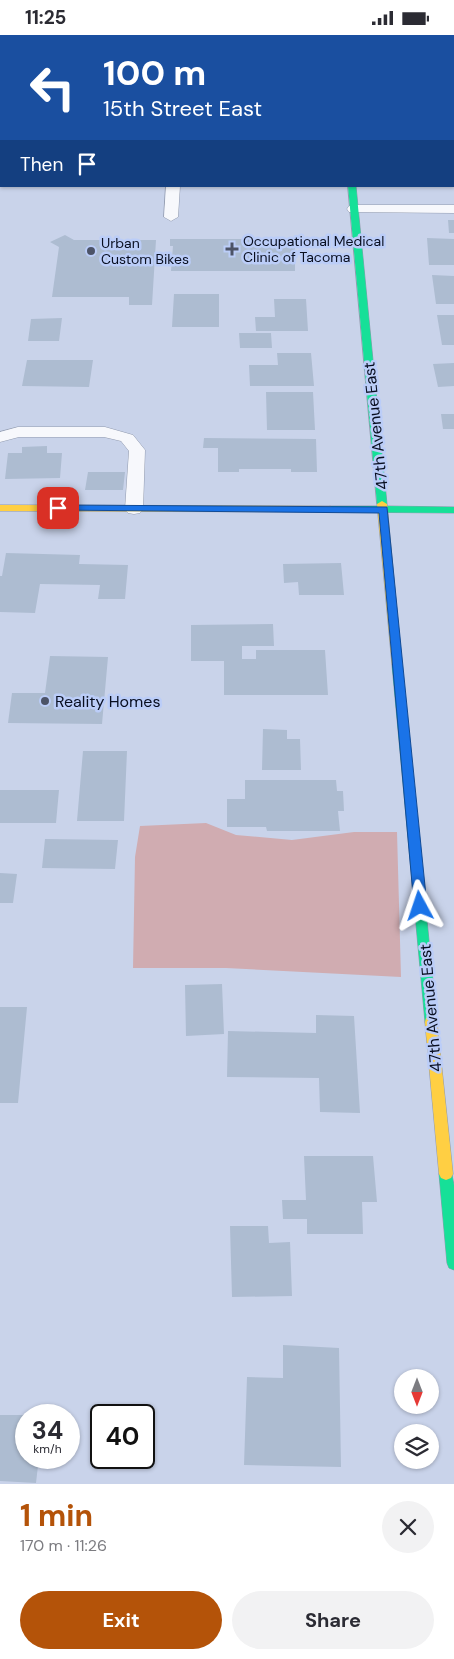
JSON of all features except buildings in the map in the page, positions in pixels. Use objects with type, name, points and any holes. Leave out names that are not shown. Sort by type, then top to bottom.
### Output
[{"type":"street","name":"47th Avenue East","points":[[352,187],[454,1263]]},
{"type":"street","points":[[0,508],[454,510]]},
{"type":"lane","points":[[171,217],[172,187]]},
{"type":"lane","points":[[354,209],[454,209]]},
{"type":"lane","points":[[0,437],[18,431],[105,432],[127,438],[137,450],[134,509]]},
{"type":"shaded area","points":[[206,823],[236,835],[292,840],[354,832],[397,832],[401,977],[226,968],[133,968],[135,857],[140,826]]},
{"type":"traffic: fast","points":[[352,187],[382,504]]},
{"type":"traffic: fast","points":[[330,509],[454,510]]},
{"type":"traffic: fast","points":[[397,665],[431,1022]]},
{"type":"traffic: fast","points":[[446,1174],[454,1263]]},
{"type":"traffic: slow","points":[[382,504],[397,665]]},
{"type":"traffic: slow","points":[[0,508],[330,509]]},
{"type":"traffic: slow","points":[[431,1022],[446,1174]]},
{"type":"place","name":"Occupational Medical Clinic of Tacoma","points":[[232,249]]},
{"type":"place","name":"Urban Custom Bikes","points":[[91,251]]},
{"type":"place","name":"Reality Homes","points":[[45,701]]},
{"type":"route","points":[[58,508],[383,510],[420,906]]}]
